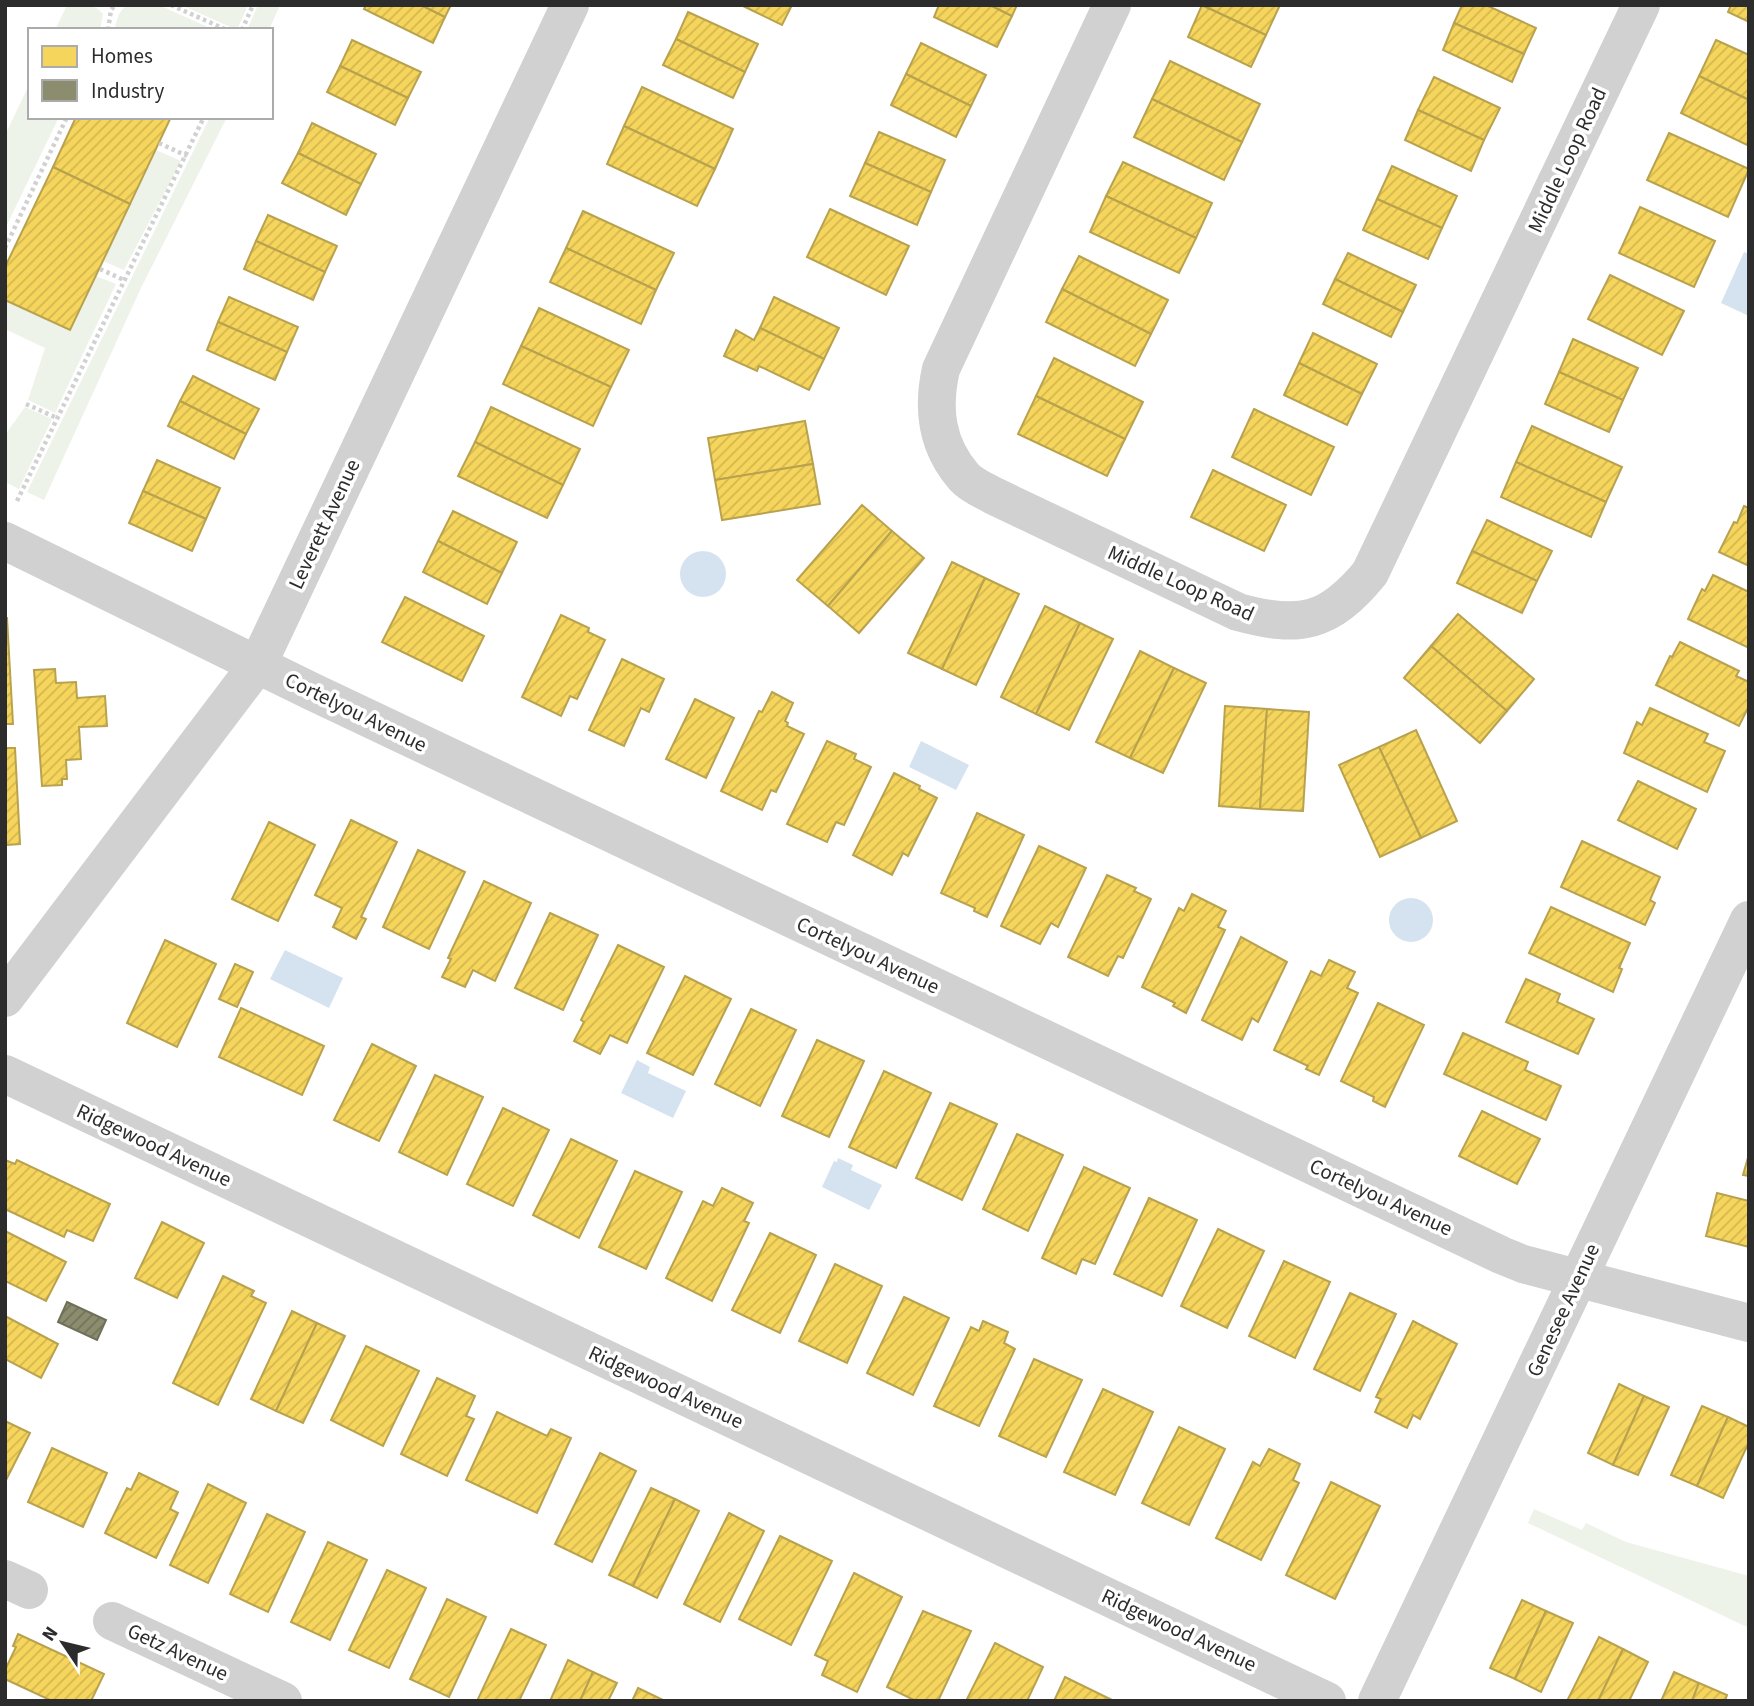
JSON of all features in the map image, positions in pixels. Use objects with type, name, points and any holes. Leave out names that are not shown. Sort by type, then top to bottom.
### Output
[{"type":"street","name":"Leverett Avenue","points":[[5,998],[258,664],[570,5]]},
{"type":"street","name":"Middle Loop Road","points":[[1112,5],[945,360],[936,394],[937,423],[946,450],[966,479],[992,495],[1238,612],[1269,621],[1304,620],[1333,611],[1352,595],[1370,573],[1641,5]]},
{"type":"street","name":"Cortelyou Avenue","points":[[5,541],[258,664],[1502,1255],[1523,1264],[1749,1323]]},
{"type":"street","name":"Genesee Avenue","points":[[1377,1701],[1749,920]]},
{"type":"street","name":"Ridgewood Avenue","points":[[5,1074],[1327,1701]]},
{"type":"street","name":"Getz Avenue","points":[[112,1621],[283,1701]]},
{"type":"path","points":[[171,5],[223,28]]},
{"type":"path","points":[[243,28],[253,5]]},
{"type":"path","points":[[108,28],[113,6]]},
{"type":"path","points":[[5,248],[66,119]]},
{"type":"path","points":[[17,501],[203,119]]},
{"type":"path","points":[[159,143],[187,156]]},
{"type":"path","points":[[100,269],[124,280]]},
{"type":"path","points":[[26,404],[57,418]]},
{"type":"shaded area","points":[[67,5],[86,5],[103,14],[100,28],[56,28]]},
{"type":"shaded area","points":[[126,5],[159,5],[210,28],[115,28],[119,14]]},
{"type":"shaded area","points":[[181,5],[248,5],[238,28]]},
{"type":"shaded area","points":[[258,5],[280,5],[270,28],[248,28]]},
{"type":"shaded area","points":[[28,87],[28,119],[58,119],[5,229],[5,135]]},
{"type":"shaded area","points":[[209,119],[226,119],[141,288],[44,500],[27,492]]},
{"type":"shaded area","points":[[156,150],[181,161],[124,270],[103,261]]},
{"type":"shaded area","points":[[96,276],[116,284],[55,413],[28,400],[45,348],[5,329],[5,300],[70,330]]},
{"type":"shaded area","points":[[25,407],[52,419],[19,489],[5,482],[5,435]]},
{"type":"shaded area","points":[[1534,1509],[1582,1530],[1586,1523],[1626,1542],[1749,1576],[1749,1628],[1528,1523]]},
{"type":"water","points":[[1744,252],[1749,254],[1749,316],[1721,303]]},
{"type":"water","points":[[703,551],[719,558],[726,574],[719,590],[703,597],[687,590],[680,574],[687,558]]},
{"type":"water","points":[[921,741],[969,765],[956,790],[909,767]]},
{"type":"water","points":[[1411,898],[1427,904],[1433,920],[1427,936],[1411,942],[1395,936],[1389,920],[1395,904]]},
{"type":"water","points":[[285,950],[343,978],[329,1008],[270,979]]},
{"type":"water","points":[[637,1060],[650,1067],[648,1073],[686,1091],[673,1118],[621,1093]]},
{"type":"water","points":[[838,1158],[853,1165],[851,1170],[882,1185],[869,1210],[822,1187]]},
{"type":"building: Homes","points":[[366,5],[421,5],[445,17],[433,43],[364,9]]},
{"type":"building: Homes","points":[[421,5],[451,5],[445,17]]},
{"type":"building: Homes","points":[[741,5],[792,5],[782,25]]},
{"type":"building: Homes","points":[[939,5],[990,5],[1012,16],[997,47],[934,17]]},
{"type":"building: Homes","points":[[990,5],[1017,5],[1012,16]]},
{"type":"building: Homes","points":[[1202,5],[1266,35],[1251,67],[1188,37]]},
{"type":"building: Homes","points":[[1202,5],[1280,5],[1266,35]]},
{"type":"building: Homes","points":[[1462,5],[1486,5],[1536,28],[1524,54],[1454,23]]},
{"type":"building: Homes","points":[[1731,5],[1749,5],[1749,22],[1728,12]]},
{"type":"building: Homes","points":[[688,12],[758,44],[745,72],[676,39]]},
{"type":"building: Homes","points":[[1454,23],[1524,54],[1512,82],[1443,50]]},
{"type":"building: Homes","points":[[676,39],[745,72],[733,98],[663,65]]},
{"type":"building: Homes","points":[[352,40],[421,72],[408,98],[340,66]]},
{"type":"building: Homes","points":[[1716,40],[1749,55],[1749,100],[1699,76]]},
{"type":"building: Homes","points":[[921,43],[986,75],[971,106],[906,74]]},
{"type":"building: Homes","points":[[1170,61],[1260,104],[1242,142],[1152,99]]},
{"type":"building: Homes","points":[[340,66],[408,98],[395,125],[327,92]]},
{"type":"building: Homes","points":[[906,74],[971,106],[956,137],[891,105]]},
{"type":"building: Homes","points":[[1699,76],[1749,100],[1749,146],[1681,113]]},
{"type":"building: Homes","points":[[1434,77],[1500,108],[1484,140],[1418,110]]},
{"type":"building: Homes","points":[[642,87],[733,129],[715,169],[624,126]]},
{"type":"building: Homes","points":[[1152,99],[1242,142],[1224,180],[1134,137]]},
{"type":"building: Homes","points":[[1418,110],[1484,140],[1471,171],[1405,140]]},
{"type":"building: Homes","points":[[75,119],[170,119],[130,204],[53,167]]},
{"type":"building: Homes","points":[[312,123],[376,154],[361,184],[298,153]]},
{"type":"building: Homes","points":[[624,126],[715,169],[697,206],[607,164]]},
{"type":"building: Homes","points":[[879,132],[945,160],[931,192],[865,163]]},
{"type":"building: Homes","points":[[1669,133],[1749,169],[1728,217],[1647,180]]},
{"type":"building: Homes","points":[[298,153],[361,184],[346,215],[282,183]]},
{"type":"building: Homes","points":[[1123,162],[1212,203],[1196,238],[1106,196]]},
{"type":"building: Homes","points":[[865,163],[931,192],[917,225],[850,196]]},
{"type":"building: Homes","points":[[1392,166],[1457,196],[1442,228],[1377,199]]},
{"type":"building: Homes","points":[[53,167],[130,204],[70,330],[5,300],[5,267]]},
{"type":"building: Homes","points":[[1106,196],[1196,238],[1179,273],[1090,232]]},
{"type":"building: Homes","points":[[1377,199],[1442,228],[1428,259],[1363,230]]},
{"type":"building: Homes","points":[[1640,207],[1715,241],[1694,287],[1619,253]]},
{"type":"building: Homes","points":[[830,209],[909,246],[886,295],[807,257]]},
{"type":"building: Homes","points":[[583,211],[674,253],[656,290],[566,248]]},
{"type":"building: Homes","points":[[268,215],[337,246],[325,272],[256,241]]},
{"type":"building: Homes","points":[[256,241],[325,272],[313,300],[244,269]]},
{"type":"building: Homes","points":[[566,248],[656,290],[641,324],[550,282]]},
{"type":"building: Homes","points":[[1348,253],[1416,285],[1403,312],[1335,279]]},
{"type":"building: Homes","points":[[1079,256],[1168,300],[1151,334],[1062,289]]},
{"type":"building: Homes","points":[[1610,275],[1684,311],[1662,355],[1588,319]]},
{"type":"building: Homes","points":[[1335,279],[1403,312],[1391,337],[1323,304]]},
{"type":"building: Homes","points":[[1062,289],[1151,334],[1135,366],[1046,322]]},
{"type":"building: Homes","points":[[229,297],[298,327],[287,352],[218,322]]},
{"type":"building: Homes","points":[[774,297],[839,328],[824,359],[760,328]]},
{"type":"building: Homes","points":[[539,308],[629,350],[611,387],[521,346]]},
{"type":"building: Homes","points":[[218,322],[287,352],[275,380],[207,350]]},
{"type":"building: Homes","points":[[760,328],[824,359],[809,390],[759,366],[757,371],[724,356],[736,330],[754,340]]},
{"type":"building: Homes","points":[[1313,333],[1377,364],[1362,394],[1299,363]]},
{"type":"building: Homes","points":[[1573,339],[1638,368],[1623,400],[1559,372]]},
{"type":"building: Homes","points":[[521,346],[611,387],[593,426],[503,384]]},
{"type":"building: Homes","points":[[1054,358],[1143,402],[1125,439],[1036,396]]},
{"type":"building: Homes","points":[[1299,363],[1362,394],[1347,425],[1284,395]]},
{"type":"building: Homes","points":[[1559,372],[1623,400],[1609,432],[1545,404]]},
{"type":"building: Homes","points":[[193,376],[259,409],[246,434],[180,401]]},
{"type":"building: Homes","points":[[1036,396],[1125,439],[1107,476],[1018,434]]},
{"type":"building: Homes","points":[[180,401],[246,434],[234,459],[168,426]]},
{"type":"building: Homes","points":[[491,407],[580,449],[563,485],[475,442]]},
{"type":"building: Homes","points":[[1254,409],[1334,447],[1311,495],[1232,457]]},
{"type":"building: Homes","points":[[805,421],[813,464],[715,480],[708,438]]},
{"type":"building: Homes","points":[[1532,426],[1622,467],[1606,502],[1516,462]]},
{"type":"building: Homes","points":[[475,442],[563,485],[547,518],[458,476]]},
{"type":"building: Homes","points":[[157,460],[220,488],[206,519],[143,491]]},
{"type":"building: Homes","points":[[1516,462],[1606,502],[1591,537],[1501,497]]},
{"type":"building: Homes","points":[[813,464],[820,504],[722,520],[715,480]]},
{"type":"building: Homes","points":[[1213,470],[1286,505],[1264,551],[1191,517]]},
{"type":"building: Homes","points":[[143,491],[206,519],[192,551],[129,523]]},
{"type":"building: Homes","points":[[862,505],[892,531],[828,606],[797,580]]},
{"type":"building: Homes","points":[[1744,506],[1749,508],[1749,566],[1719,552]]},
{"type":"building: Homes","points":[[453,511],[517,542],[502,573],[438,541]]},
{"type":"building: Homes","points":[[1487,520],[1552,551],[1537,581],[1472,551]]},
{"type":"building: Homes","points":[[892,531],[924,558],[859,633],[828,606]]},
{"type":"building: Homes","points":[[438,541],[502,573],[487,604],[423,572]]},
{"type":"building: Homes","points":[[1472,551],[1537,581],[1522,613],[1457,583]]},
{"type":"building: Homes","points":[[952,562],[985,578],[942,669],[908,653]]},
{"type":"building: Homes","points":[[1713,575],[1749,592],[1749,648],[1688,619],[1702,589],[1705,591]]},
{"type":"building: Homes","points":[[985,578],[1019,594],[976,685],[942,669]]},
{"type":"building: Homes","points":[[405,597],[484,636],[462,681],[382,642]]},
{"type":"building: Homes","points":[[1045,606],[1080,623],[1036,714],[1001,697]]},
{"type":"building: Homes","points":[[1458,614],[1534,679],[1507,711],[1431,646]]},
{"type":"building: Homes","points":[[561,615],[589,628],[588,632],[605,640],[577,699],[570,696],[561,716],[522,697]]},
{"type":"building: Homes","points":[[7,618],[13,724],[5,724]]},
{"type":"building: Homes","points":[[1080,623],[1113,639],[1069,730],[1036,714]]},
{"type":"building: Homes","points":[[1680,642],[1739,671],[1736,676],[1749,682],[1749,706],[1739,726],[1656,685]]},
{"type":"building: Homes","points":[[1431,646],[1507,711],[1480,743],[1404,678]]},
{"type":"building: Homes","points":[[1140,651],[1174,668],[1130,758],[1096,742]]},
{"type":"building: Homes","points":[[622,659],[664,679],[649,712],[641,708],[624,746],[589,730]]},
{"type":"building: Homes","points":[[1174,668],[1206,683],[1163,773],[1130,758]]},
{"type":"building: Homes","points":[[55,669],[56,683],[76,682],[77,698],[105,696],[107,726],[79,727],[81,759],[66,760],[67,779],[62,779],[62,785],[42,786],[34,670]]},
{"type":"building: Homes","points":[[772,692],[793,703],[785,721],[787,726],[804,734],[776,792],[771,790],[762,810],[721,791],[759,711],[762,712]]},
{"type":"building: Homes","points":[[695,699],[734,718],[706,778],[666,759]]},
{"type":"building: Homes","points":[[1225,706],[1267,709],[1260,809],[1219,806]]},
{"type":"building: Homes","points":[[1650,708],[1708,734],[1704,742],[1725,751],[1707,792],[1624,753],[1637,722],[1642,725]]},
{"type":"building: Homes","points":[[1267,709],[1309,712],[1303,811],[1260,809]]},
{"type":"building: Homes","points":[[1416,730],[1457,821],[1421,838],[1379,747]]},
{"type":"building: Homes","points":[[827,741],[856,754],[854,759],[871,767],[844,825],[836,822],[827,842],[787,824]]},
{"type":"building: Homes","points":[[1379,747],[1421,838],[1380,857],[1339,765]]},
{"type":"building: Homes","points":[[5,748],[15,748],[20,844],[6,845],[5,854]]},
{"type":"building: Homes","points":[[894,773],[937,798],[908,856],[903,853],[892,875],[853,855]]},
{"type":"building: Homes","points":[[1638,781],[1696,809],[1677,849],[1618,820]]},
{"type":"building: Homes","points":[[977,813],[1024,835],[987,917],[974,911],[975,908],[941,893]]},
{"type":"building: Homes","points":[[351,820],[397,842],[361,917],[366,919],[356,939],[333,927],[342,908],[315,895]]},
{"type":"building: Homes","points":[[269,822],[315,845],[278,921],[232,899]]},
{"type":"building: Homes","points":[[1582,841],[1660,877],[1650,900],[1655,903],[1645,925],[1561,887]]},
{"type":"building: Homes","points":[[1039,846],[1086,868],[1058,927],[1051,923],[1040,944],[1001,926]]},
{"type":"building: Homes","points":[[418,850],[465,872],[429,949],[383,927]]},
{"type":"building: Homes","points":[[1107,875],[1136,888],[1134,891],[1151,899],[1123,958],[1118,956],[1108,976],[1068,957]]},
{"type":"building: Homes","points":[[484,881],[531,903],[495,981],[473,970],[465,987],[442,977],[451,959],[448,958]]},
{"type":"building: Homes","points":[[1192,894],[1226,911],[1218,927],[1225,930],[1186,1013],[1173,1006],[1175,1003],[1142,987],[1179,908],[1184,911]]},
{"type":"building: Homes","points":[[1551,907],[1630,943],[1619,968],[1622,969],[1613,992],[1529,953]]},
{"type":"building: Homes","points":[[550,913],[598,935],[563,1010],[515,988]]},
{"type":"building: Homes","points":[[1241,937],[1287,962],[1258,1022],[1252,1018],[1242,1040],[1202,1020]]},
{"type":"building: Homes","points":[[165,940],[216,964],[177,1047],[127,1023]]},
{"type":"building: Homes","points":[[618,945],[664,967],[627,1043],[610,1035],[600,1054],[574,1041],[584,1022],[581,1020]]},
{"type":"building: Homes","points":[[1329,960],[1355,972],[1347,988],[1358,993],[1319,1075],[1306,1069],[1308,1066],[1274,1050],[1311,971],[1321,976]]},
{"type":"building: Homes","points":[[235,964],[253,972],[237,1007],[219,999]]},
{"type":"building: Homes","points":[[685,976],[731,999],[693,1075],[647,1053]]},
{"type":"building: Homes","points":[[1526,979],[1560,994],[1557,1002],[1594,1019],[1578,1054],[1506,1022]]},
{"type":"building: Homes","points":[[1378,1003],[1424,1025],[1385,1107],[1373,1101],[1374,1097],[1341,1081]]},
{"type":"building: Homes","points":[[241,1008],[324,1046],[302,1095],[219,1057]]},
{"type":"building: Homes","points":[[751,1009],[796,1030],[760,1106],[715,1084]]},
{"type":"building: Homes","points":[[1463,1033],[1528,1062],[1525,1070],[1561,1086],[1546,1120],[1444,1074]]},
{"type":"building: Homes","points":[[817,1040],[864,1061],[829,1137],[782,1116]]},
{"type":"building: Homes","points":[[372,1044],[416,1066],[379,1141],[334,1120]]},
{"type":"building: Homes","points":[[884,1071],[931,1093],[896,1168],[849,1147]]},
{"type":"building: Homes","points":[[435,1075],[483,1097],[447,1175],[399,1152]]},
{"type":"building: Homes","points":[[950,1103],[997,1124],[962,1200],[916,1178]]},
{"type":"building: Homes","points":[[503,1108],[549,1130],[513,1206],[467,1184]]},
{"type":"building: Homes","points":[[1482,1111],[1540,1139],[1517,1184],[1459,1156]]},
{"type":"building: Homes","points":[[1017,1134],[1063,1155],[1028,1231],[983,1209]]},
{"type":"building: Homes","points":[[571,1139],[617,1161],[579,1238],[533,1215]]},
{"type":"building: Homes","points":[[1749,1154],[1749,1176],[1743,1175]]},
{"type":"building: Homes","points":[[5,1160],[15,1164],[17,1160],[110,1204],[93,1241],[67,1230],[64,1237],[5,1209]]},
{"type":"building: Homes","points":[[1084,1167],[1130,1188],[1095,1264],[1082,1259],[1076,1274],[1042,1258]]},
{"type":"building: Homes","points":[[635,1171],[682,1192],[646,1269],[599,1247]]},
{"type":"building: Homes","points":[[722,1188],[753,1203],[744,1221],[749,1223],[712,1301],[666,1278],[703,1201],[713,1206]]},
{"type":"building: Homes","points":[[1717,1193],[1749,1201],[1749,1247],[1706,1236]]},
{"type":"building: Homes","points":[[1149,1198],[1197,1220],[1162,1296],[1114,1274]]},
{"type":"building: Homes","points":[[162,1222],[204,1243],[177,1298],[135,1278]]},
{"type":"building: Homes","points":[[1218,1229],[1264,1251],[1227,1328],[1181,1306]]},
{"type":"building: Homes","points":[[5,1231],[66,1262],[46,1301],[5,1281]]},
{"type":"building: Homes","points":[[770,1233],[816,1255],[780,1333],[732,1310]]},
{"type":"building: Homes","points":[[1284,1261],[1330,1282],[1295,1358],[1249,1336]]},
{"type":"building: Homes","points":[[835,1264],[882,1286],[847,1363],[799,1341]]},
{"type":"building: Homes","points":[[223,1276],[254,1291],[251,1296],[266,1303],[218,1405],[173,1383]]},
{"type":"building: Homes","points":[[1350,1293],[1396,1314],[1360,1391],[1314,1369]]},
{"type":"building: Homes","points":[[904,1297],[949,1318],[913,1395],[867,1373]]},
{"type":"building: Homes","points":[[292,1311],[317,1323],[276,1411],[251,1399]]},
{"type":"building: Homes","points":[[5,1316],[58,1344],[41,1378],[5,1359]]},
{"type":"building: Homes","points":[[983,1321],[1008,1332],[1004,1343],[1015,1349],[979,1426],[934,1406],[971,1327],[979,1331]]},
{"type":"building: Homes","points":[[1413,1321],[1457,1344],[1420,1419],[1413,1415],[1407,1428],[1375,1412],[1381,1399],[1376,1397]]},
{"type":"building: Homes","points":[[317,1323],[345,1336],[303,1423],[276,1411]]},
{"type":"building: Homes","points":[[366,1346],[419,1371],[383,1446],[331,1420]]},
{"type":"building: Homes","points":[[1034,1359],[1082,1380],[1046,1457],[999,1436]]},
{"type":"building: Homes","points":[[437,1378],[475,1396],[466,1416],[474,1419],[447,1476],[401,1454]]},
{"type":"building: Homes","points":[[1619,1384],[1644,1396],[1613,1465],[1588,1453]]},
{"type":"building: Homes","points":[[1103,1389],[1153,1412],[1115,1495],[1064,1472]]},
{"type":"building: Homes","points":[[1644,1396],[1669,1407],[1638,1475],[1613,1465]]},
{"type":"building: Homes","points":[[1702,1406],[1728,1417],[1697,1486],[1671,1475]]},
{"type":"building: Homes","points":[[497,1412],[547,1436],[551,1429],[571,1438],[537,1513],[466,1480]]},
{"type":"building: Homes","points":[[1728,1417],[1749,1427],[1749,1442],[1723,1498],[1697,1486]]},
{"type":"building: Homes","points":[[5,1421],[30,1433],[5,1482]]},
{"type":"building: Homes","points":[[1179,1427],[1225,1449],[1189,1525],[1142,1503]]},
{"type":"building: Homes","points":[[52,1448],[107,1473],[83,1527],[28,1502]]},
{"type":"building: Homes","points":[[1269,1449],[1300,1464],[1293,1480],[1299,1483],[1261,1560],[1216,1538],[1253,1462],[1260,1466]]},
{"type":"building: Homes","points":[[600,1453],[636,1471],[592,1562],[555,1544]]},
{"type":"building: Homes","points":[[139,1473],[178,1492],[170,1509],[178,1513],[156,1558],[105,1533],[127,1488],[131,1490]]},
{"type":"building: Homes","points":[[1331,1482],[1380,1506],[1335,1599],[1286,1575]]},
{"type":"building: Homes","points":[[208,1484],[246,1503],[208,1583],[170,1565]]},
{"type":"building: Homes","points":[[651,1488],[675,1499],[633,1586],[609,1575]]},
{"type":"building: Homes","points":[[675,1499],[699,1511],[657,1598],[633,1586]]},
{"type":"building: Homes","points":[[729,1513],[764,1531],[720,1622],[684,1604]]},
{"type":"building: Homes","points":[[267,1514],[305,1532],[268,1612],[230,1594]]},
{"type":"building: Homes","points":[[780,1536],[832,1561],[791,1645],[739,1619]]},
{"type":"building: Homes","points":[[328,1542],[367,1560],[330,1640],[291,1622]]},
{"type":"building: Homes","points":[[387,1570],[426,1588],[389,1668],[349,1650]]},
{"type":"building: Homes","points":[[854,1573],[902,1597],[857,1692],[822,1675],[828,1661],[815,1655]]},
{"type":"building: Homes","points":[[447,1599],[486,1617],[449,1697],[410,1679]]},
{"type":"building: Homes","points":[[1522,1600],[1546,1611],[1515,1679],[1490,1668]]},
{"type":"building: Homes","points":[[923,1611],[971,1631],[938,1701],[916,1701],[887,1687]]},
{"type":"building: Homes","points":[[1546,1611],[1573,1623],[1541,1692],[1515,1679]]},
{"type":"building: Homes","points":[[511,1629],[546,1645],[519,1701],[477,1701]]},
{"type":"building: Homes","points":[[18,1634],[104,1674],[91,1701],[52,1701],[5,1679],[5,1670],[16,1647],[13,1646]]},
{"type":"building: Homes","points":[[1599,1637],[1623,1649],[1598,1701],[1567,1701]]},
{"type":"building: Homes","points":[[995,1643],[1043,1667],[1027,1701],[966,1701]]},
{"type":"building: Homes","points":[[1623,1649],[1648,1662],[1629,1701],[1598,1701]]},
{"type":"building: Homes","points":[[568,1660],[593,1672],[580,1701],[550,1701]]},
{"type":"building: Homes","points":[[593,1672],[617,1683],[608,1701],[580,1701]]},
{"type":"building: Homes","points":[[1674,1672],[1699,1683],[1692,1701],[1661,1701]]},
{"type":"building: Homes","points":[[1065,1677],[1114,1701],[1054,1701]]},
{"type":"building: Homes","points":[[1699,1683],[1727,1695],[1725,1701],[1692,1701]]},
{"type":"building: Homes","points":[[638,1688],[665,1701],[632,1701]]},
{"type":"building: Industry","points":[[67,1302],[106,1320],[97,1340],[58,1322]]}]
